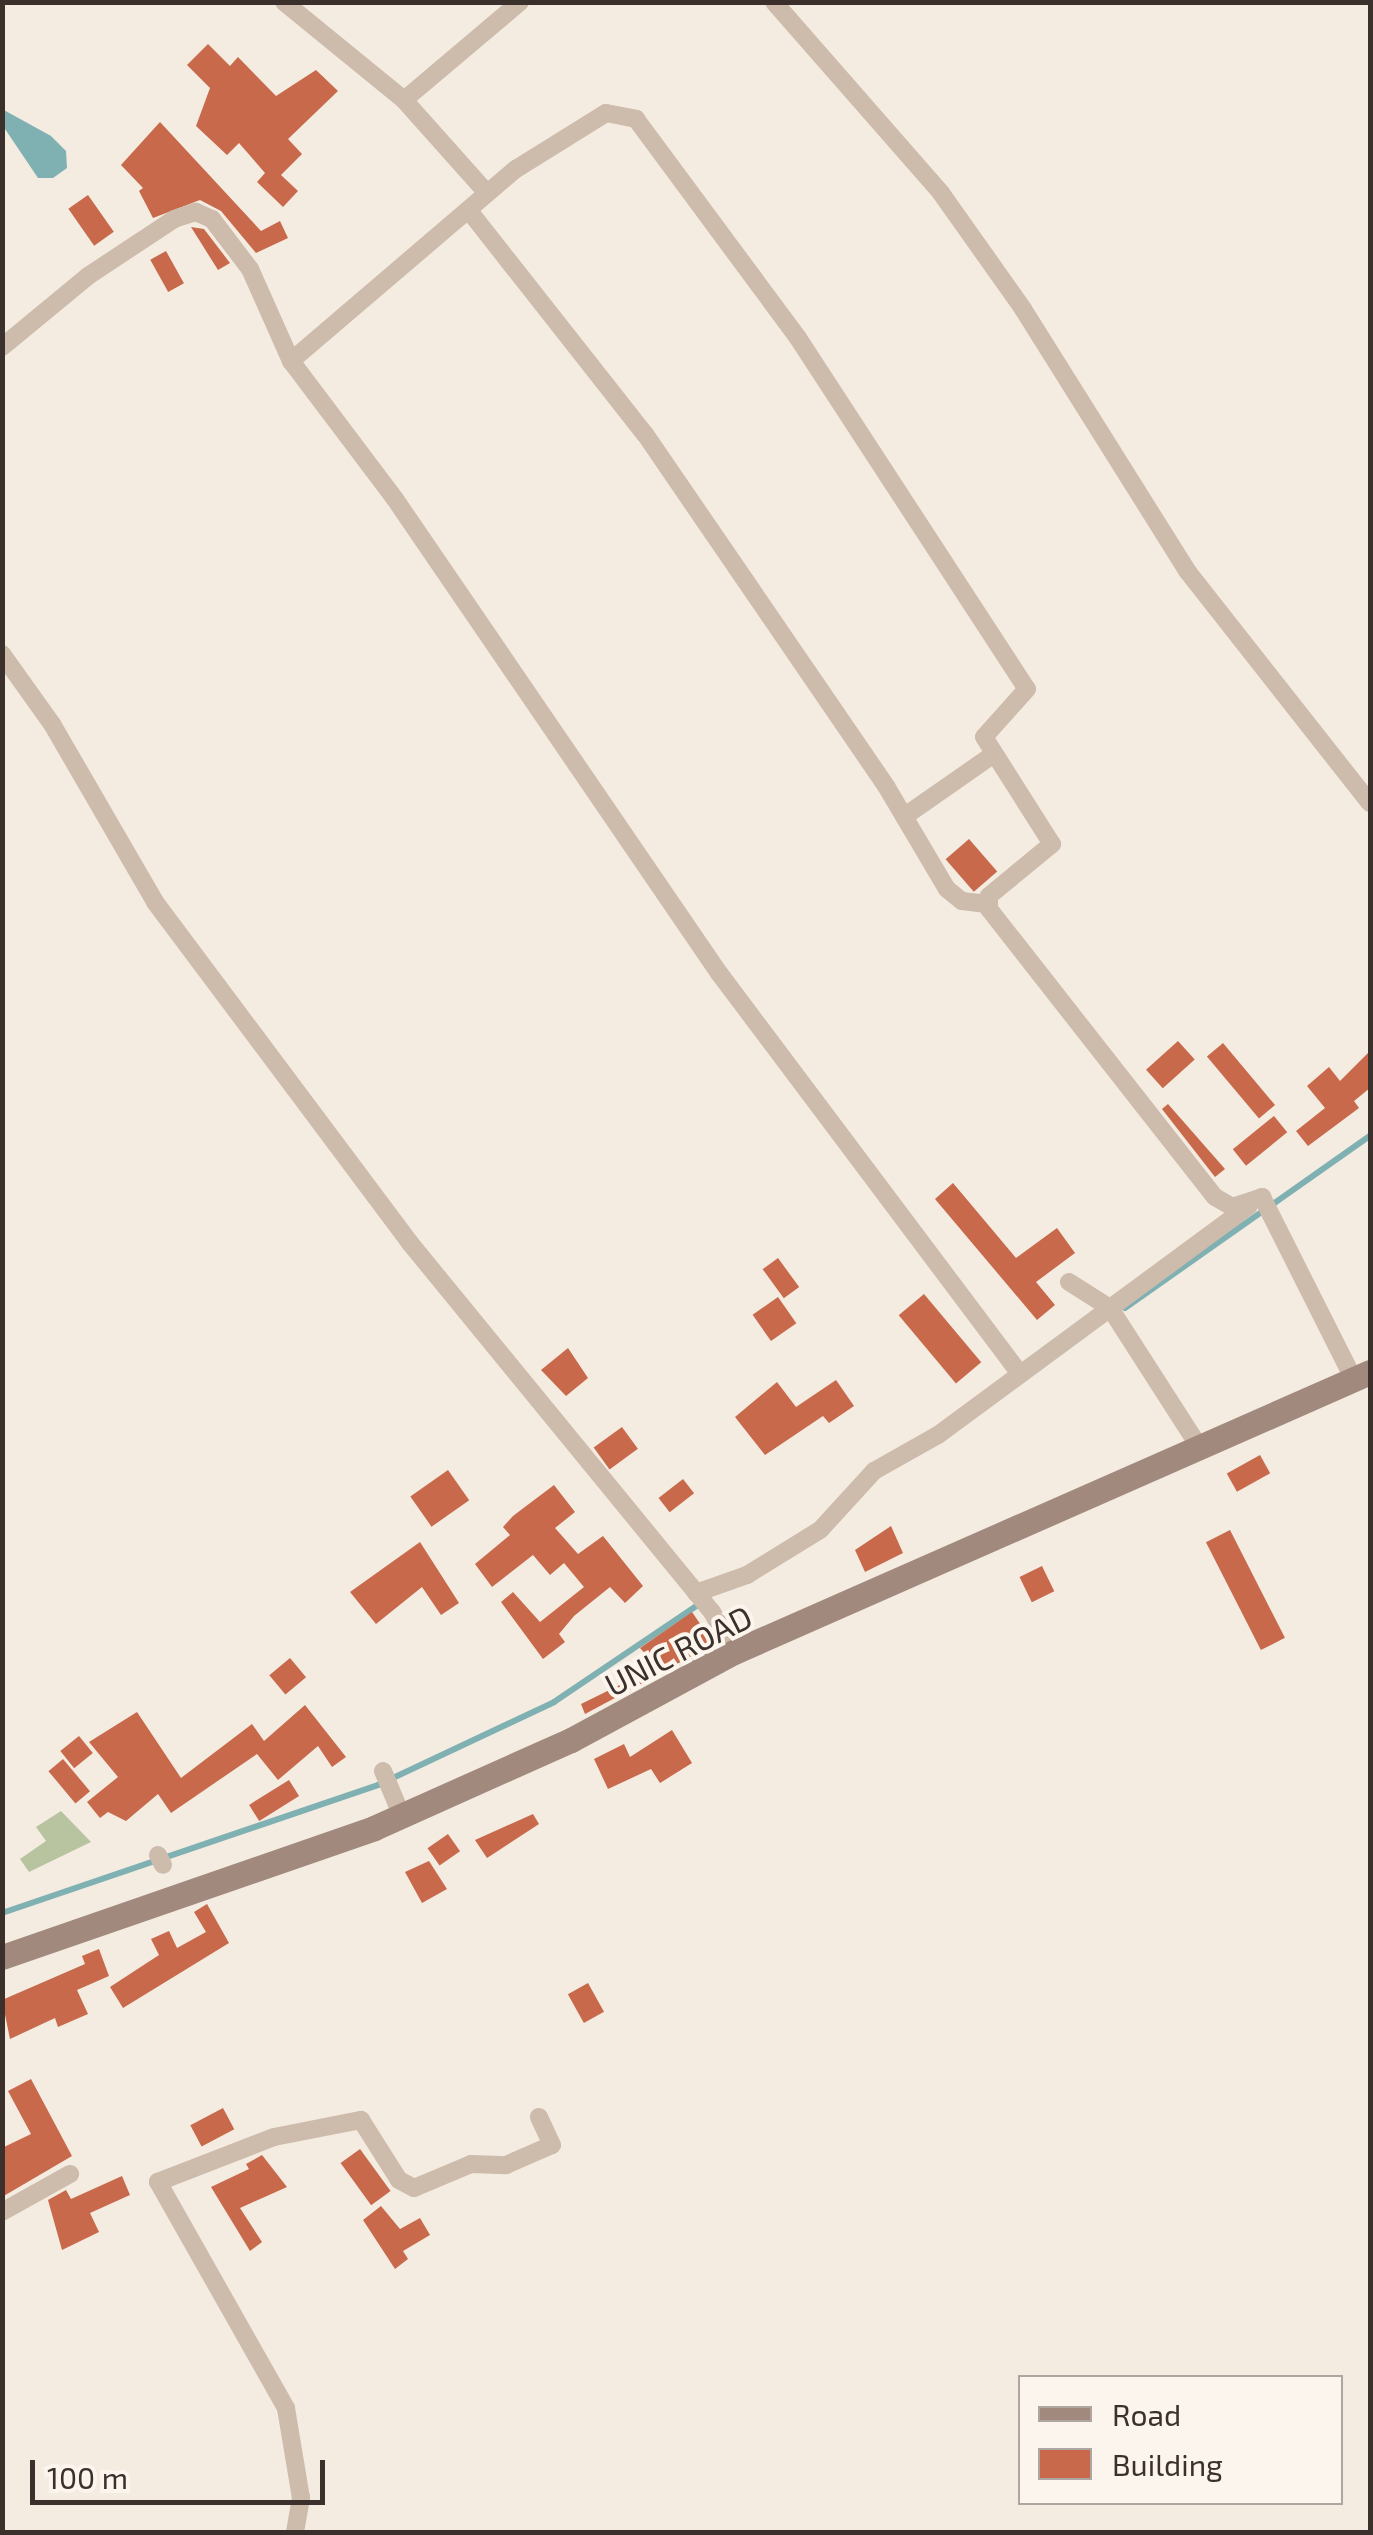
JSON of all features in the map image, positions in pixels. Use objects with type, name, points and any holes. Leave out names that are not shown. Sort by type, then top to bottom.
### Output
[{"type":"main road","name":"UNIC ROAD","points":[[2,1957],[275,1866],[396,1804],[571,1740],[734,1652],[1362,1376]]},
{"type":"street","points":[[284,2],[404,100],[487,193]]},
{"type":"street","points":[[404,100],[520,2]]},
{"type":"street","points":[[774,2],[941,193],[1024,310],[1188,572],[1370,803]]},
{"type":"street","points":[[291,361],[470,212],[487,193],[595,118],[619,112],[636,119],[798,338],[1025,685],[1025,698],[984,737],[1053,839],[986,904]]},
{"type":"street","points":[[2,346],[120,254],[174,219],[196,212],[222,229],[250,268],[291,361],[395,499],[719,973],[1019,1373]]},
{"type":"street","points":[[470,212],[645,434],[905,816],[954,897],[986,904],[1215,1197],[1232,1207],[1259,1198]]},
{"type":"street","points":[[2,654],[52,724],[122,853],[207,973],[421,1258],[712,1612],[734,1652]]},
{"type":"street","points":[[905,816],[994,754]]},
{"type":"street","points":[[696,1593],[747,1574],[820,1530],[874,1471],[938,1435],[1019,1373],[1114,1314],[1214,1238],[1259,1198]]},
{"type":"street","points":[[1259,1198],[1277,1217],[1331,1345],[1362,1376]]},
{"type":"street","points":[[1069,1282],[1114,1314],[1200,1448]]},
{"type":"street","points":[[383,1771],[396,1804]]},
{"type":"street","points":[[295,2532],[301,2498],[286,2408],[158,2182],[274,2137],[361,2120],[399,2180],[414,2188],[471,2164],[506,2165],[552,2145],[539,2117]]},
{"type":"street","points":[[2,2212],[70,2174]]},
{"type":"green space","points":[[61,1811],[91,1842],[29,1872],[20,1859],[46,1841],[36,1827]]},
{"type":"water","points":[[2,109],[51,136],[66,151],[67,168],[53,178],[38,178],[3,126]]},
{"type":"building","points":[[208,44],[230,66],[238,57],[276,96],[316,70],[338,91],[288,139],[302,154],[281,175],[298,191],[283,207],[257,182],[265,173],[239,143],[227,155],[196,126],[210,88],[187,65]]},
{"type":"building","points":[[160,122],[261,231],[280,221],[288,238],[256,253],[221,211],[200,200],[153,218],[139,191],[143,188],[121,165]]},
{"type":"building","points":[[88,195],[114,232],[94,246],[68,209]]},
{"type":"building","points":[[191,227],[204,229],[230,263],[218,270]]},
{"type":"building","points":[[166,251],[184,283],[168,292],[150,260]]},
{"type":"building","points":[[969,839],[997,871],[974,892],[946,859]]},
{"type":"building","points":[[1178,1041],[1195,1060],[1163,1088],[1146,1070]]},
{"type":"building","points":[[1223,1043],[1275,1105],[1259,1119],[1207,1056]]},
{"type":"building","points":[[1370,1051],[1370,1088],[1354,1101],[1359,1108],[1308,1146],[1296,1131],[1325,1108],[1307,1086],[1329,1067],[1340,1081]]},
{"type":"building","points":[[1168,1104],[1225,1169],[1215,1177],[1162,1109]]},
{"type":"building","points":[[1274,1116],[1287,1132],[1246,1166],[1233,1149]]},
{"type":"building","points":[[953,1183],[1016,1258],[1057,1228],[1075,1253],[1036,1282],[1055,1305],[1037,1320],[935,1199]]},
{"type":"building","points":[[778,1258],[799,1287],[784,1298],[763,1269]]},
{"type":"building","points":[[924,1294],[981,1362],[956,1383],[899,1315]]},
{"type":"building","points":[[778,1297],[796,1323],[771,1341],[753,1315]]},
{"type":"building","points":[[568,1348],[588,1378],[566,1396],[541,1370]]},
{"type":"building","points":[[836,1380],[854,1406],[829,1423],[823,1416],[765,1455],[735,1417],[777,1382],[796,1407]]},
{"type":"building","points":[[622,1427],[638,1449],[610,1469],[594,1448]]},
{"type":"building","points":[[1260,1455],[1270,1473],[1237,1492],[1227,1473]]},
{"type":"building","points":[[448,1470],[469,1500],[432,1527],[410,1496]]},
{"type":"building","points":[[683,1479],[694,1493],[670,1512],[659,1498]]},
{"type":"building","points":[[554,1485],[575,1512],[555,1528],[578,1554],[603,1536],[643,1586],[625,1603],[610,1587],[574,1616],[559,1634],[565,1642],[543,1659],[501,1602],[513,1592],[540,1622],[584,1587],[564,1563],[550,1575],[533,1555],[492,1587],[475,1564],[510,1535],[503,1527],[513,1516]]},
{"type":"building","points":[[891,1526],[903,1553],[865,1572],[855,1550]]},
{"type":"building","points":[[1230,1530],[1285,1638],[1261,1650],[1206,1542]]},
{"type":"building","points":[[420,1542],[459,1603],[441,1615],[422,1587],[376,1624],[350,1592]]},
{"type":"building","points":[[1042,1566],[1054,1591],[1032,1602],[1020,1577]]},
{"type":"building","points":[[692,1612],[714,1644],[662,1672],[640,1648]]},
{"type":"building","points":[[290,1658],[306,1677],[285,1695],[269,1675]]},
{"type":"building","points":[[640,1675],[643,1683],[585,1714],[581,1704]]},
{"type":"building","points":[[305,1705],[346,1757],[332,1767],[318,1746],[278,1780],[257,1754],[171,1813],[158,1794],[126,1821],[108,1812],[100,1818],[87,1802],[118,1777],[89,1742],[137,1712],[181,1778],[252,1724],[264,1741]]},
{"type":"building","points":[[672,1730],[692,1763],[660,1783],[651,1769],[608,1789],[594,1759],[624,1744],[630,1757]]},
{"type":"building","points":[[79,1736],[93,1753],[74,1768],[60,1751]]},
{"type":"building","points":[[63,1759],[90,1791],[75,1803],[48,1771]]},
{"type":"building","points":[[289,1780],[299,1796],[259,1821],[249,1805]]},
{"type":"building","points":[[533,1814],[539,1824],[487,1858],[475,1840]]},
{"type":"building","points":[[448,1834],[460,1851],[440,1866],[428,1848]]},
{"type":"building","points":[[429,1861],[447,1889],[422,1903],[405,1872]]},
{"type":"building","points":[[207,1904],[229,1943],[123,2008],[110,1987],[159,1955],[151,1939],[169,1931],[177,1948],[206,1932],[194,1912]]},
{"type":"building","points":[[99,1949],[109,1976],[77,1990],[88,2014],[58,2027],[55,2018],[10,2039],[2,2000],[85,1964],[82,1956]]},
{"type":"building","points":[[588,1983],[604,2012],[584,2023],[568,1994]]},
{"type":"building","points":[[31,2079],[72,2156],[2,2197],[2,2148],[31,2134],[8,2091]]},
{"type":"building","points":[[223,2108],[234,2129],[202,2147],[190,2125]]},
{"type":"building","points":[[360,2149],[391,2191],[371,2205],[341,2163]]},
{"type":"building","points":[[262,2155],[287,2187],[240,2208],[262,2242],[250,2251],[211,2187],[249,2169],[246,2164]]},
{"type":"building","points":[[122,2176],[130,2195],[90,2213],[99,2232],[62,2250],[48,2200],[66,2190],[71,2199]]},
{"type":"building","points":[[381,2206],[400,2229],[420,2218],[430,2235],[403,2251],[408,2259],[395,2269],[363,2220]]},
{"type":"waterway","points":[[1125,1308],[1370,1136]]},
{"type":"waterway","points":[[2,1913],[378,1785],[554,1702],[701,1603]]}]
